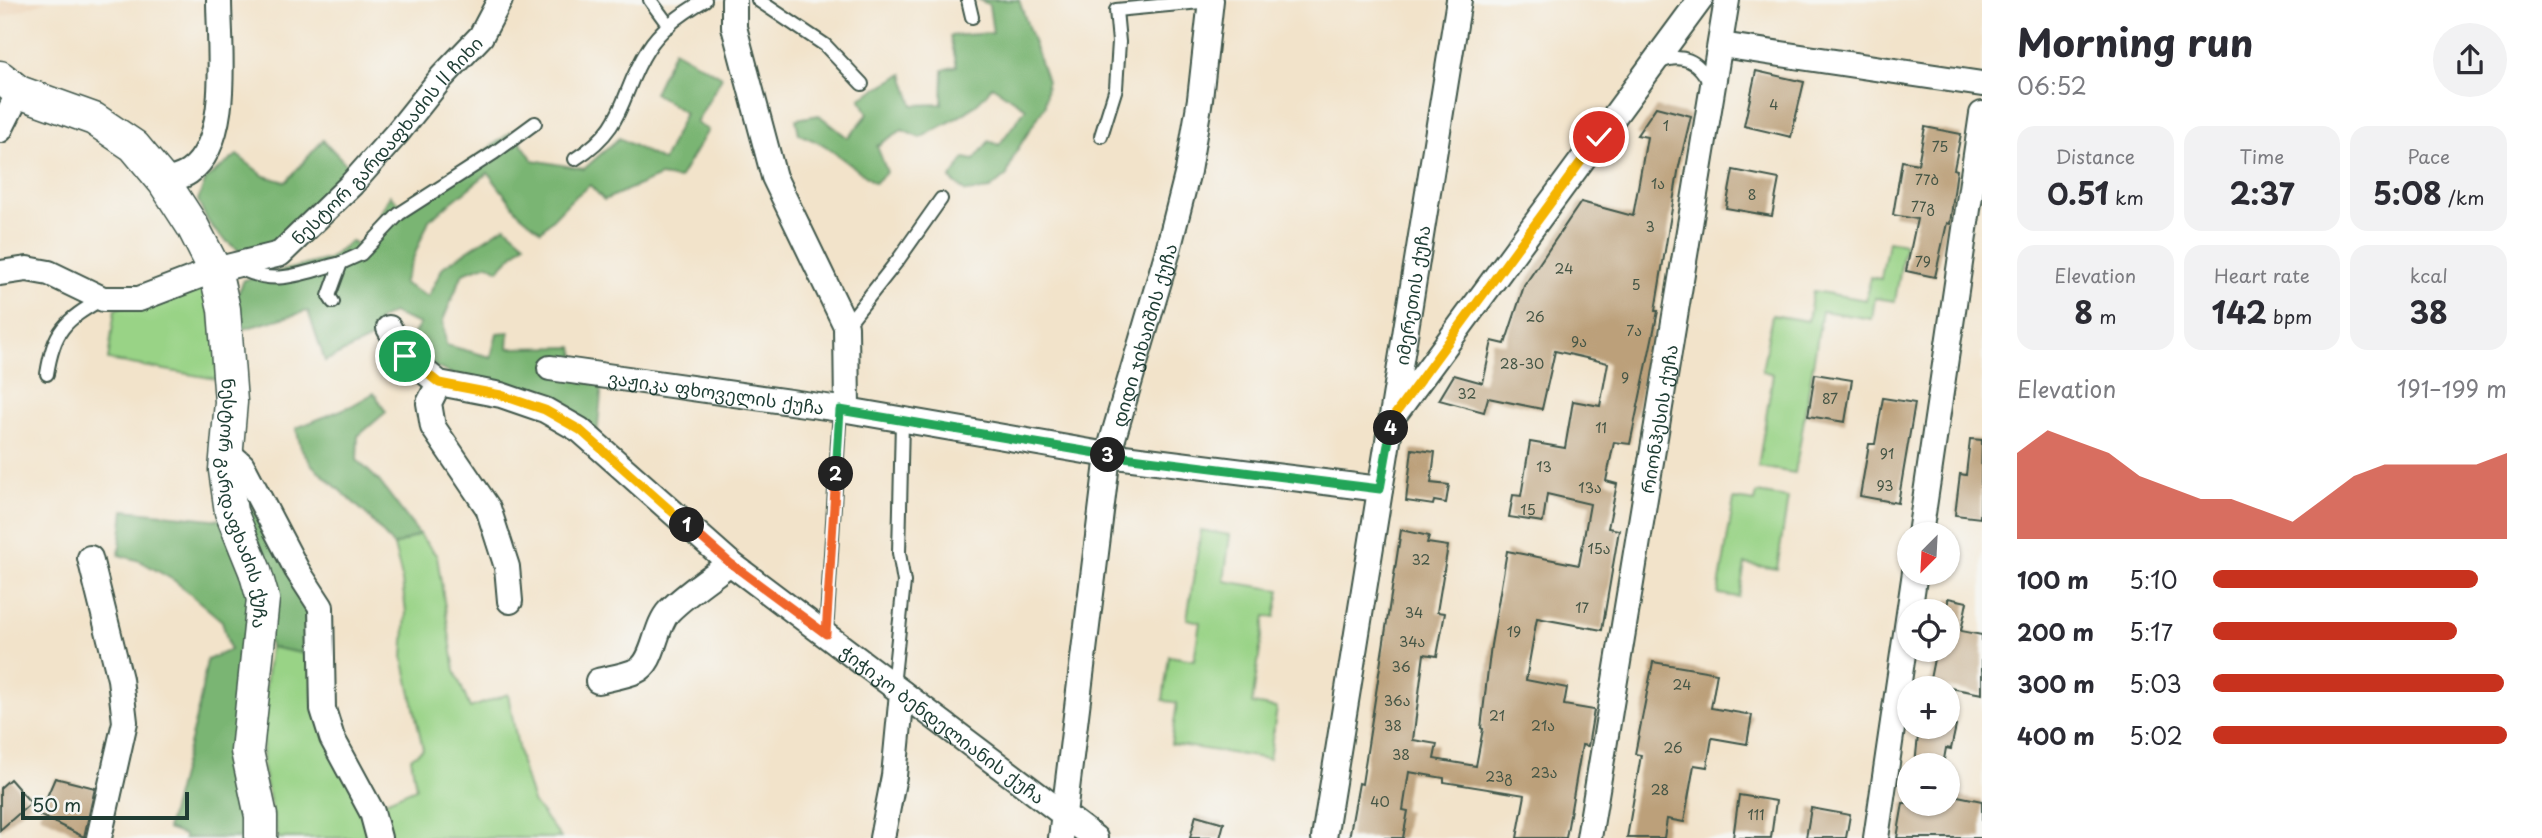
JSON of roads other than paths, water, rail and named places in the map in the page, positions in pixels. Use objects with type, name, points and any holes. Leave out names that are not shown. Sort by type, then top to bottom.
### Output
[{"type":"street","points":[[164,182],[189,172],[209,150],[220,110],[219,0]]},
{"type":"street","name":"ნესტორ გარდაფხაძის II ჩიხი","points":[[103,299],[139,299],[226,268],[281,254],[351,185],[442,77],[481,36],[500,0]]},
{"type":"street","points":[[734,0],[734,27],[774,177],[846,326],[844,410]]},
{"type":"street","name":"იმერეთის ქუჩა","points":[[1324,838],[1458,0]]},
{"type":"street","points":[[1393,417],[1700,0]]},
{"type":"street","name":"რიონჰესის ქუჩა","points":[[1589,838],[1727,0]]},
{"type":"street","name":"დიდი ჯიხაიშის ქუჩა","points":[[1063,827],[1108,455],[1164,265],[1188,171],[1200,99],[1211,1]]},
{"type":"street","points":[[1721,45],[1982,84]]},
{"type":"street","points":[[0,130],[9,84]]},
{"type":"street","name":"ნესტორ გარდაფხაძის ქუჩა","points":[[9,84],[94,119],[134,146],[164,182],[193,227],[226,268],[224,309],[231,402],[225,470],[231,512],[255,571],[263,599],[247,751],[261,816],[261,838]]},
{"type":"street","points":[[1922,522],[1982,114]]},
{"type":"street","points":[[0,273],[27,269],[49,274],[103,299]]},
{"type":"street","name":"ჭიჭიკო ბენდელიანის ქუჩა","points":[[389,328],[405,356],[439,383],[501,395],[545,410],[580,430],[730,563],[898,690],[1063,827],[1095,838]]},
{"type":"street","name":"ვაჟიკა ფხოველის ქუჩა","points":[[550,368],[844,410],[1108,455],[1380,489]]},
{"type":"street","points":[[439,383],[429,403],[433,427],[488,508],[508,567],[510,601]]},
{"type":"street","points":[[226,450],[242,465],[297,570],[320,607],[323,709],[332,738],[372,812],[379,838]]},
{"type":"street","points":[[90,558],[120,679],[125,722],[99,838]]},
{"type":"street","points":[[598,681],[642,668],[648,661],[661,621],[671,609],[730,563]]},
{"type":"street","points":[[1877,838],[1913,585]]},
{"type":"street","points":[[882,838],[894,776],[898,690]]},
{"type":"lane","points":[[650,0],[669,26]]},
{"type":"lane","points":[[575,159],[592,149],[614,123],[647,50],[669,26],[705,0]]},
{"type":"lane","points":[[758,0],[825,45],[862,84]]},
{"type":"lane","points":[[968,0],[972,17]]},
{"type":"lane","points":[[1101,136],[1116,88],[1119,42],[1116,9],[1211,1]]},
{"type":"lane","points":[[1650,67],[1677,57],[1690,61],[1699,67],[1713,91]]},
{"type":"lane","points":[[226,268],[276,279],[341,263],[360,254],[399,214],[494,153],[535,123]]},
{"type":"lane","points":[[846,326],[898,260],[941,199]]},
{"type":"lane","points":[[332,302],[328,296],[341,263]]},
{"type":"lane","points":[[47,374],[51,346],[67,322],[103,299]]},
{"type":"lane","points":[[826,634],[844,410]]},
{"type":"lane","points":[[898,690],[904,582],[899,553],[902,421]]}]
